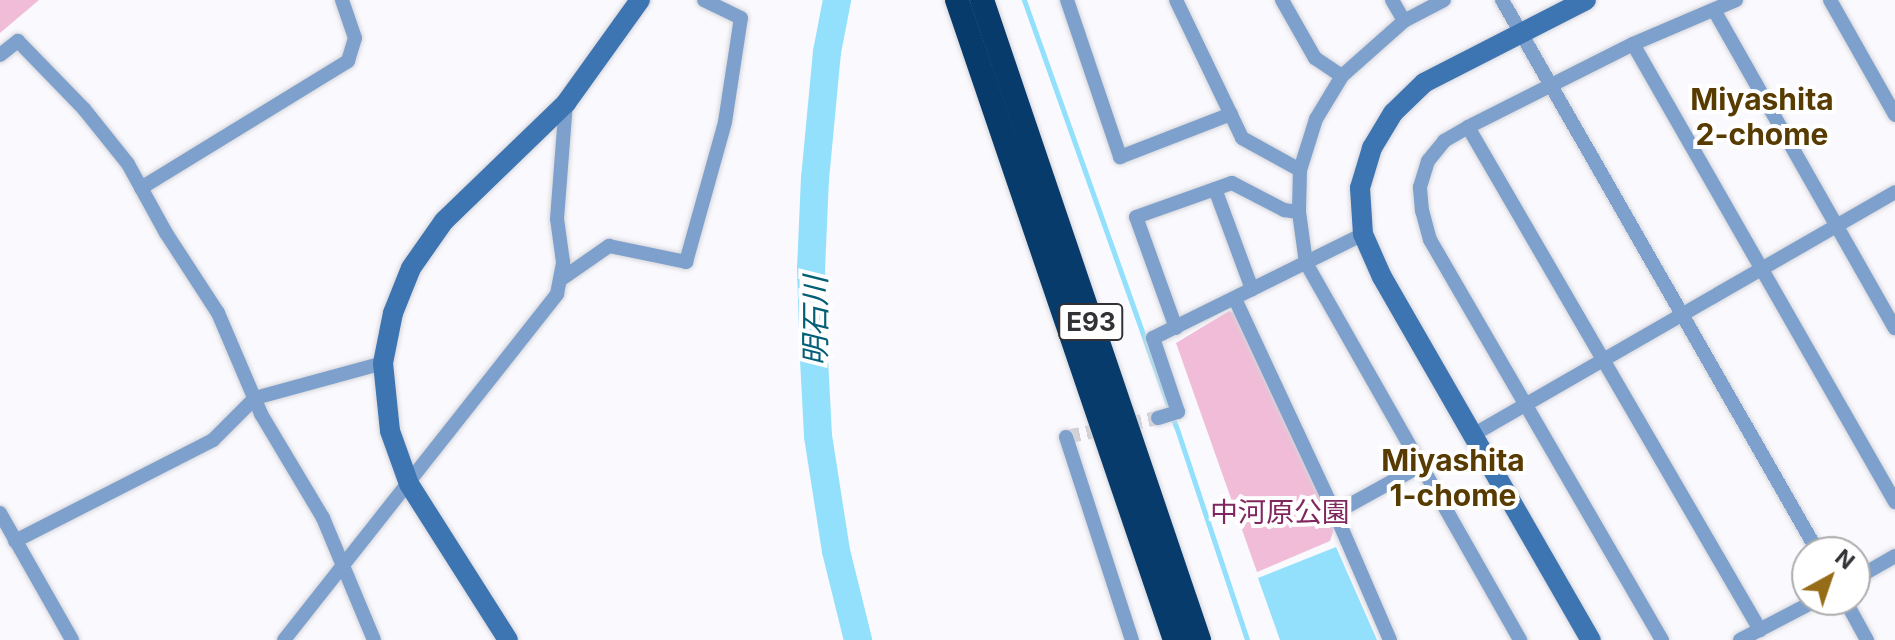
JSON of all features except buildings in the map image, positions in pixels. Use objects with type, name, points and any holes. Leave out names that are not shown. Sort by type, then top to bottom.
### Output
[{"type":"highway","name":"E93","points":[[957,0],[1175,640]]},
{"type":"highway","name":"E93","points":[[982,2],[1199,640]]},
{"type":"street","points":[[141,188],[348,61],[355,38],[342,0]]},
{"type":"street","points":[[508,640],[409,484],[390,431],[383,363],[393,313],[411,268],[444,221],[566,103],[640,0]]},
{"type":"street","points":[[560,280],[609,246],[686,262],[725,122],[741,18],[704,0]]},
{"type":"street","points":[[1067,0],[1120,157],[1231,114]]},
{"type":"street","points":[[1176,0],[1242,138],[1300,170]]},
{"type":"street","points":[[1282,0],[1315,58],[1342,76]]},
{"type":"street","points":[[1392,0],[1404,21]]},
{"type":"street","points":[[1444,0],[1404,21],[1342,76],[1316,119],[1300,170],[1299,212],[1306,263],[1520,640]]},
{"type":"street","points":[[1502,0],[1809,536]]},
{"type":"street","points":[[1586,0],[1424,83],[1393,113],[1372,148],[1360,188],[1363,234],[1382,277],[1591,640]]},
{"type":"street","points":[[1662,640],[1430,240],[1422,211],[1420,187],[1428,161],[1444,141],[1550,84],[1736,0]]},
{"type":"street","points":[[1830,0],[1893,108]]},
{"type":"street","points":[[1714,10],[1895,328]]},
{"type":"street","points":[[0,55],[18,41],[84,109],[128,164],[218,313],[261,414],[323,518],[374,640]]},
{"type":"street","points":[[1633,44],[1895,502]]},
{"type":"street","points":[[284,640],[557,294],[563,262],[557,219],[566,103]]},
{"type":"street","points":[[1468,127],[1760,630]]},
{"type":"street","points":[[1176,328],[1136,217],[1232,183],[1284,210],[1299,212]]},
{"type":"street","points":[[1215,189],[1252,289]]},
{"type":"street","points":[[1471,436],[1895,192]]},
{"type":"street","points":[[1158,418],[1178,412],[1153,338],[1363,234]]},
{"type":"street","points":[[1235,299],[1335,513],[1390,640]]},
{"type":"street","points":[[15,541],[213,440],[255,398],[383,363]]},
{"type":"street","points":[[1066,437],[1132,640]]},
{"type":"street","points":[[1335,513],[1420,466]]},
{"type":"street","points":[[0,513],[72,640]]},
{"type":"street","points":[[1871,570],[1895,556]]},
{"type":"street","points":[[1740,640],[1791,614]]},
{"type":"street","points":[[1854,616],[1867,640]]},
{"type":"green space","points":[[0,0],[39,0],[0,33]]},
{"type":"green space","name":"中河原公園","points":[[1229,311],[1238,314],[1334,529],[1330,541],[1257,572],[1176,343]]},
{"type":"water","points":[[1336,547],[1377,640],[1280,640],[1258,578]]},
{"type":"waterway","name":"明石川","points":[[837,0],[827,52],[815,178],[811,269],[818,436],[836,551],[858,640]]},
{"type":"waterway","points":[[1024,0],[1176,426],[1247,640]]},
{"type":"tunnel","points":[[1066,437],[1158,418]]},
{"type":"district","name":"Miyashita 2-chome","points":[[1762,116]]},
{"type":"district","name":"Miyashita 1-chome","points":[[1453,477]]}]
